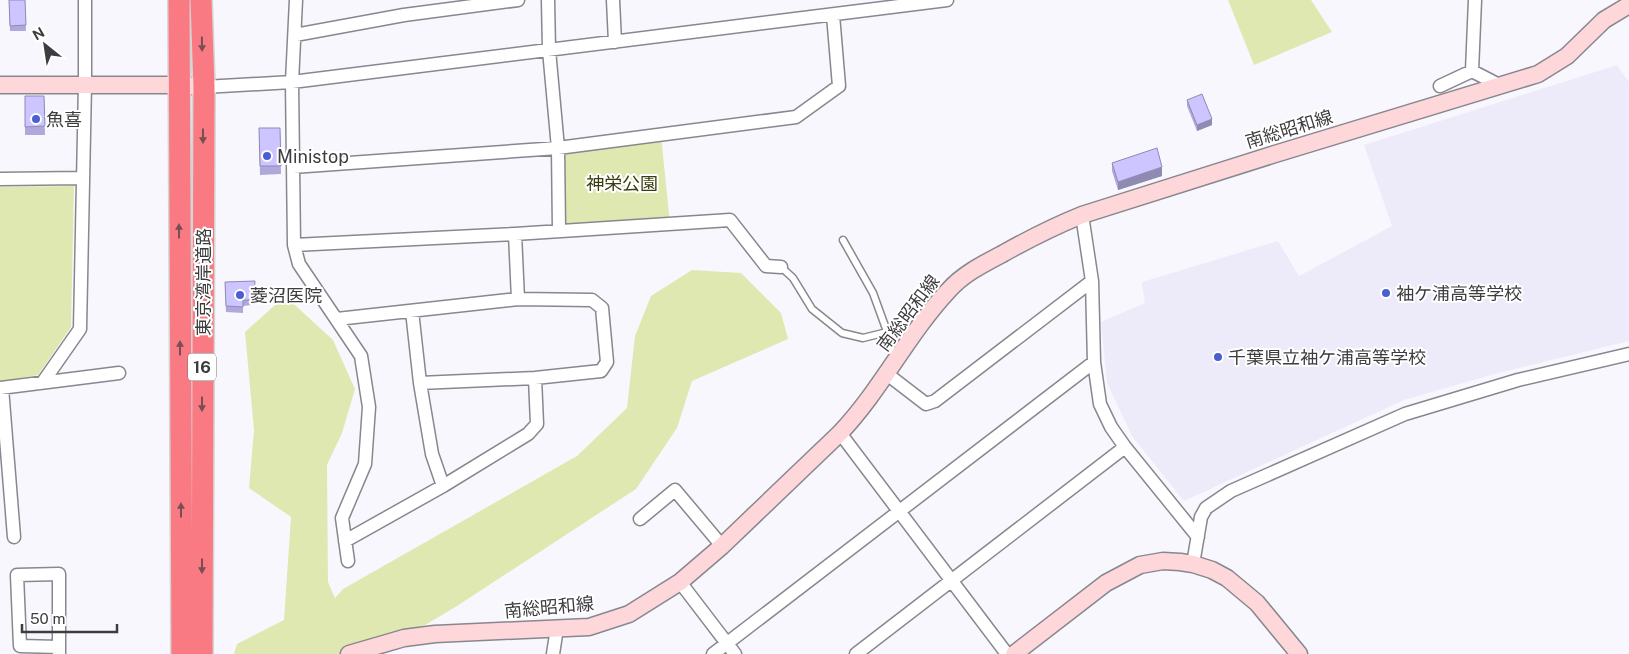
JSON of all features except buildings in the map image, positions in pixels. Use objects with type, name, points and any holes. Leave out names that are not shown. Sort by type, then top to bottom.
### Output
[{"type":"highway","name":"東京湾岸道路","points":[[179,0],[178,85],[192,650]]},
{"type":"highway","name":"東京湾岸道路","points":[[192,650],[204,87],[202,0]]},
{"type":"main road","name":"南総昭和線","points":[[349,654],[404,638],[428,635],[589,627],[629,614],[680,582],[722,546],[840,434],[858,414],[892,368],[928,314],[948,290],[970,271],[1056,226],[1082,215],[1274,154],[1538,74],[1567,56],[1604,20],[1625,4]]},
{"type":"main road","points":[[0,85],[86,84],[204,87]]},
{"type":"main road","points":[[1014,654],[1106,583],[1122,573],[1140,565],[1163,561],[1193,564],[1212,570],[1227,578],[1257,603],[1299,654]]},
{"type":"street","points":[[43,382],[80,330],[82,178],[86,84],[85,0]]},
{"type":"street","points":[[296,0],[292,82],[294,245],[299,264],[362,356],[368,407],[365,464],[342,518],[348,561]]},
{"type":"street","points":[[295,35],[404,15],[518,0]]},
{"type":"street","points":[[548,0],[549,50],[558,148],[559,230]]},
{"type":"street","points":[[613,0],[615,42]]},
{"type":"street","points":[[204,87],[292,82],[833,14],[892,3],[948,0]]},
{"type":"street","points":[[1472,71],[1475,0]]},
{"type":"street","points":[[293,166],[558,148],[796,117],[839,86],[833,14]]},
{"type":"street","points":[[1440,86],[1472,71]]},
{"type":"street","points":[[1472,71],[1501,86]]},
{"type":"street","points":[[0,179],[82,178]]},
{"type":"street","points":[[1082,215],[1092,281],[1094,362],[1100,404],[1111,427],[1125,447],[1198,536]]},
{"type":"street","points":[[294,245],[515,234],[730,220],[766,266],[780,266]]},
{"type":"street","points":[[515,234],[518,300]]},
{"type":"street","points":[[892,368],[926,404],[935,401],[1092,281]]},
{"type":"street","points":[[337,319],[518,300],[592,300],[602,308],[607,362],[601,371],[535,378],[420,383]]},
{"type":"street","points":[[412,311],[420,383],[432,454],[443,486]]},
{"type":"street","points":[[1193,564],[1201,517],[1206,508],[1231,491],[1405,414],[1518,380],[1629,354]]},
{"type":"street","points":[[713,654],[1094,362]]},
{"type":"street","points":[[14,537],[4,469],[1,388],[119,373]]},
{"type":"street","points":[[345,541],[443,486],[528,434],[537,424],[535,378]]},
{"type":"street","points":[[840,434],[1008,654]]},
{"type":"street","points":[[856,654],[1125,447]]},
{"type":"street","points":[[640,519],[675,490],[722,546]]},
{"type":"street","points":[[59,574],[59,650],[20,646],[17,575],[59,574]]},
{"type":"street","points":[[680,582],[735,654]]},
{"type":"street","points":[[553,654],[557,628]]},
{"type":"lane","points":[[843,240],[873,294],[889,338],[892,368]]},
{"type":"lane","points":[[780,266],[793,278],[812,309],[842,333],[863,338],[883,333],[889,338]]},
{"type":"shaded area","name":"袖ケ浦高等学校","points":[[1617,65],[1629,82],[1629,341],[1498,373],[1404,400],[1184,501],[1132,436],[1107,383],[1101,322],[1145,303],[1142,282],[1278,241],[1299,276],[1392,226],[1364,145]]},
{"type":"green space","points":[[1228,0],[1311,0],[1332,32],[1254,65]]},
{"type":"green space","name":"神栄公園","points":[[661,135],[670,224],[559,230],[558,148]]},
{"type":"green space","points":[[74,186],[71,327],[38,375],[0,382],[0,187]]},
{"type":"green space","points":[[692,270],[741,273],[781,313],[788,339],[692,381],[677,428],[636,489],[425,625],[340,654],[234,654],[237,644],[284,620],[291,517],[249,488],[254,430],[245,332],[285,296],[333,340],[355,389],[342,433],[327,465],[328,582],[335,598],[343,589],[577,456],[627,408],[635,336],[651,296]]},
{"type":"place","name":"魚喜","points":[[36,119]]},
{"type":"place","name":"Ministop","points":[[267,156]]},
{"type":"place","name":"袖ケ浦高等学校","points":[[1386,293]]},
{"type":"place","name":"菱沼医院","points":[[240,295]]},
{"type":"place","name":"千葉県立袖ケ浦高等学校","points":[[1218,357]]}]
